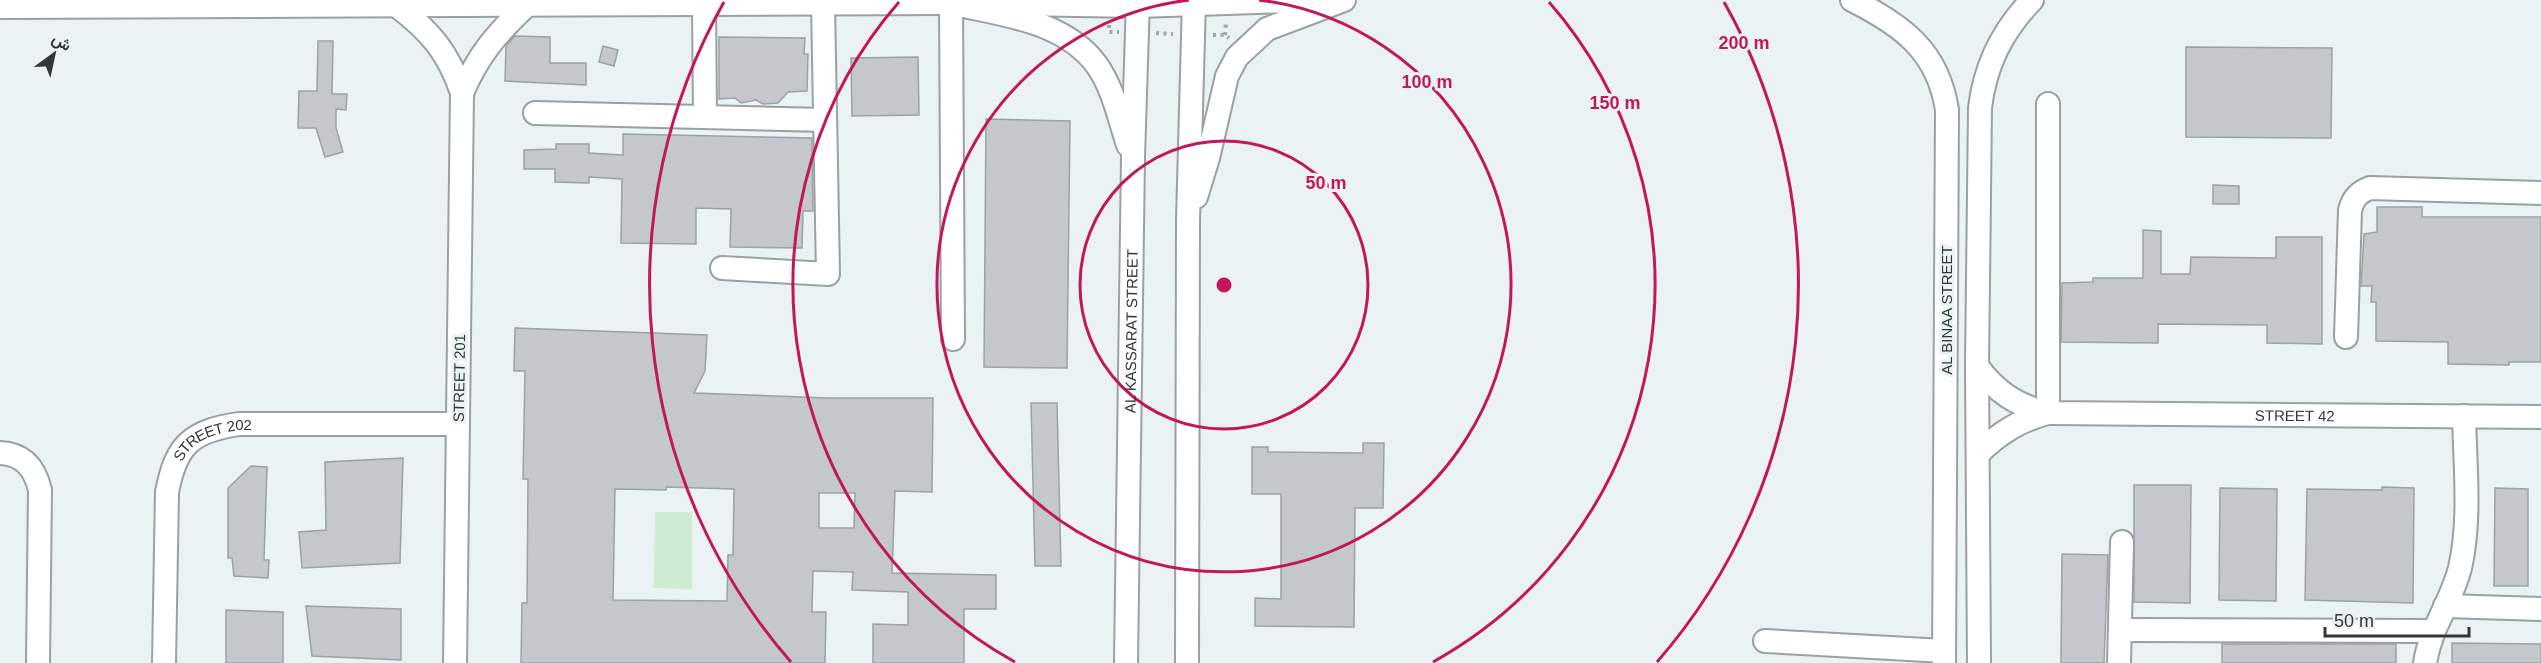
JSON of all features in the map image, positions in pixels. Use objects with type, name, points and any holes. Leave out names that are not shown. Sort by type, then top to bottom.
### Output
[{"type":"street","points":[[0,7],[1138,3],[1321,0]]},
{"type":"street","points":[[1188,221],[1208,159],[1227,76],[1237,57],[1267,29],[1344,0]]},
{"type":"street","name":"AL BINAA STREET","points":[[1852,0],[1891,21],[1918,44],[1937,74],[1944,90],[1947,110],[1944,657]]},
{"type":"street","name":"AL BINAA STREET","points":[[1979,663],[1977,366],[1982,91],[1992,57],[2000,42],[2032,0]]},
{"type":"street","points":[[1187,663],[1188,221],[1194,2]]},
{"type":"street","points":[[951,3],[1034,23],[1059,32],[1081,47],[1096,65],[1109,87],[1133,158]]},
{"type":"street","points":[[951,3],[952,339]]},
{"type":"street","name":"AL KASSARAT STREET","points":[[1124,656],[1138,3]]},
{"type":"street","points":[[704,4],[705,117]]},
{"type":"street","points":[[722,268],[828,274],[823,4]]},
{"type":"street","name":"STREET 201","points":[[462,93],[487,45],[527,5]]},
{"type":"street","name":"STREET 201","points":[[397,6],[420,24],[439,44],[453,67],[462,93],[455,663]]},
{"type":"street","points":[[2048,104],[2048,413]]},
{"type":"street","points":[[535,113],[825,120]]},
{"type":"street","points":[[2346,337],[2350,210],[2352,202],[2363,191],[2370,188],[2541,193]]},
{"type":"street","name":"STREET 42","points":[[1977,366],[2000,392],[2031,409],[2048,413],[2541,417]]},
{"type":"street","name":"STREET 42","points":[[1978,454],[2002,432],[2032,417],[2048,413]]},
{"type":"street","points":[[2425,663],[2432,631],[2459,570],[2463,551],[2464,416]]},
{"type":"street","name":"STREET 202","points":[[164,663],[167,492],[172,465],[188,443],[211,428],[239,424],[458,424]]},
{"type":"street","points":[[0,453],[10,454],[26,461],[36,474],[40,490],[38,663]]},
{"type":"street","points":[[2119,663],[2122,543]]},
{"type":"street","points":[[2445,606],[2541,609]]},
{"type":"street","points":[[2120,630],[2432,631]]},
{"type":"street","points":[[1765,641],[1944,657]]},
{"type":"green space","points":[[655,512],[692,512],[692,589],[654,588]]},
{"type":"building","points":[[515,36],[550,37],[550,63],[586,63],[586,85],[505,81],[506,46]]},
{"type":"building","points":[[719,37],[805,38],[804,54],[808,54],[807,91],[788,92],[778,103],[763,104],[756,100],[741,103],[735,98],[719,99]]},
{"type":"building","points":[[318,41],[333,41],[332,94],[347,94],[346,110],[336,109],[336,128],[343,152],[325,157],[316,128],[298,128],[299,91],[317,91]]},
{"type":"building","points":[[603,46],[618,50],[614,66],[599,62]]},
{"type":"building","points":[[2186,47],[2332,48],[2331,138],[2186,137]]},
{"type":"building","points":[[918,57],[919,115],[852,116],[851,58]]},
{"type":"building","points":[[986,119],[1070,121],[1067,368],[984,367]]},
{"type":"building","points":[[623,134],[812,138],[813,211],[803,211],[802,248],[730,247],[731,209],[696,208],[696,244],[621,243],[622,179],[589,177],[589,183],[555,182],[555,169],[524,169],[524,150],[556,149],[556,144],[589,144],[589,153],[623,155]]},
{"type":"building","points":[[2213,185],[2239,186],[2239,204],[2213,204]]},
{"type":"building","points":[[2377,207],[2422,207],[2422,217],[2541,217],[2541,362],[2509,362],[2509,365],[2448,364],[2448,342],[2376,341],[2376,302],[2371,302],[2372,286],[2361,286],[2364,234],[2377,232]]},
{"type":"building","points":[[2143,230],[2161,231],[2161,274],[2190,274],[2191,257],[2276,258],[2276,237],[2322,237],[2322,344],[2267,343],[2267,325],[2158,324],[2158,343],[2061,342],[2062,283],[2093,282],[2093,278],[2143,278]]},
{"type":"building","points":[[515,328],[707,335],[705,371],[694,393],[828,398],[933,398],[932,492],[895,491],[892,573],[996,575],[996,609],[964,609],[964,663],[873,663],[873,624],[908,625],[908,592],[852,590],[853,572],[813,571],[812,612],[826,612],[825,663],[521,663],[522,603],[527,603],[528,479],[523,479],[525,371],[514,371]],"holes":[[[666,487],[734,489],[733,555],[728,555],[727,601],[613,600],[615,489],[666,490]],[[819,493],[855,493],[854,528],[819,528]]]},
{"type":"building","points":[[1031,403],[1057,403],[1061,566],[1035,566]]},
{"type":"building","points":[[1363,443],[1384,443],[1383,508],[1355,508],[1354,627],[1255,626],[1255,598],[1281,599],[1281,494],[1252,494],[1252,447],[1268,447],[1268,452],[1363,453]]},
{"type":"building","points":[[403,458],[400,563],[302,568],[299,532],[326,530],[325,462]]},
{"type":"building","points":[[251,466],[267,467],[264,560],[269,560],[268,578],[234,576],[232,558],[228,558],[228,488]]},
{"type":"building","points":[[2134,485],[2191,485],[2190,603],[2134,602]]},
{"type":"building","points":[[2382,487],[2414,488],[2413,603],[2305,600],[2307,489],[2382,490]]},
{"type":"building","points":[[2220,488],[2277,489],[2276,601],[2219,600]]},
{"type":"building","points":[[2495,488],[2528,489],[2528,586],[2494,586]]},
{"type":"building","points":[[2062,554],[2108,555],[2104,663],[2061,663]]},
{"type":"building","points":[[306,606],[401,609],[401,660],[312,656]]},
{"type":"building","points":[[226,610],[283,612],[283,663],[226,663]]},
{"type":"building","points":[[2452,643],[2541,644],[2541,663],[2452,663]]},
{"type":"building","points":[[2222,644],[2396,644],[2396,663],[2222,663]]}]
